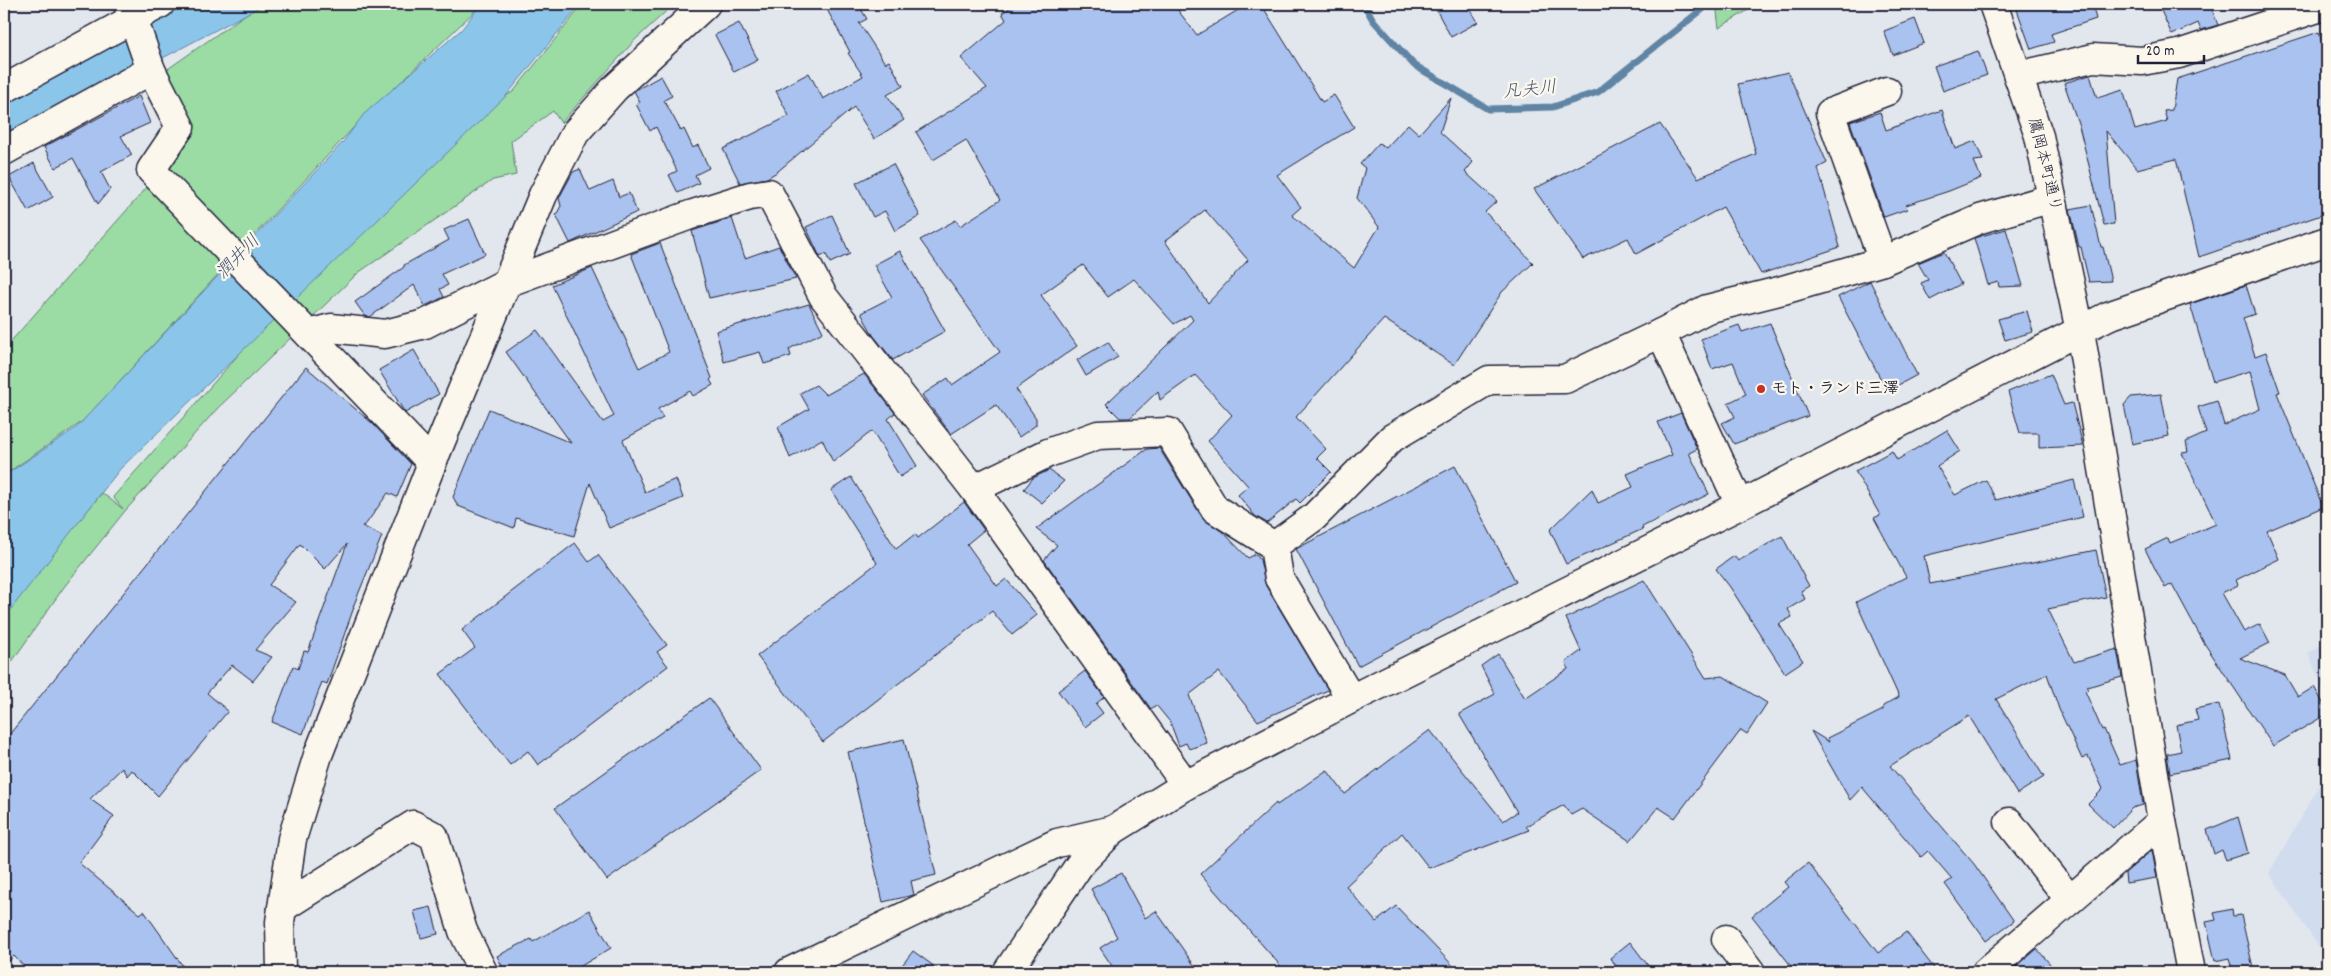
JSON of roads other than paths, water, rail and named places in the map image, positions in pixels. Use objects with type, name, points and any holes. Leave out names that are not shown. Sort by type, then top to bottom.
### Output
[{"type":"street","points":[[4,90],[130,12],[160,4]]},
{"type":"street","points":[[281,972],[280,922],[292,839],[318,755],[432,463],[543,195],[575,133],[615,88],[706,4]]},
{"type":"street","name":"鷹岡本町通り","points":[[1993,4],[2039,136],[2080,331],[2162,821],[2191,972]]},
{"type":"street","points":[[2018,76],[2093,58],[2142,61],[2178,54],[2327,5]]},
{"type":"street","points":[[130,12],[151,70],[180,127],[151,170],[432,463]]},
{"type":"street","points":[[4,151],[151,70]]},
{"type":"street","points":[[1883,262],[1830,113],[1887,92]]},
{"type":"street","points":[[308,334],[331,328],[385,334],[425,324],[506,283],[693,214],[750,196],[769,193],[823,296],[974,489],[1186,786]]},
{"type":"street","points":[[1274,546],[1314,517],[1392,438],[1489,380],[1565,379],[1707,309],[1883,262],[1980,219],[2052,198]]},
{"type":"street","points":[[1008,972],[1080,864],[1113,830],[1186,786],[1351,699],[1740,505],[2108,316],[2327,241]]},
{"type":"street","points":[[1661,333],[1740,505]]},
{"type":"street","points":[[974,489],[1048,453],[1098,435],[1168,432],[1215,509],[1274,546],[1279,578],[1351,699]]},
{"type":"street","points":[[1989,971],[2162,821]]},
{"type":"street","points":[[2008,822],[2070,900]]},
{"type":"street","points":[[282,908],[413,825],[434,836],[463,931],[483,972]]},
{"type":"street","points":[[789,972],[1057,843],[1113,830]]},
{"type":"street","points":[[1726,939],[1751,972]]},
{"type":"water","points":[[184,4],[265,4],[4,142],[4,106]]},
{"type":"water","name":"潤井川","points":[[481,4],[581,4],[506,96],[120,469],[4,618],[4,476],[76,428],[343,142],[364,114],[462,29]]},
{"type":"waterway","name":"凡夫川","points":[[1364,4],[1373,20],[1414,65],[1488,109],[1553,107],[1598,92],[1709,4]]},
{"type":"place","name":"モト・ランド三澤","points":[[1761,389]]}]
